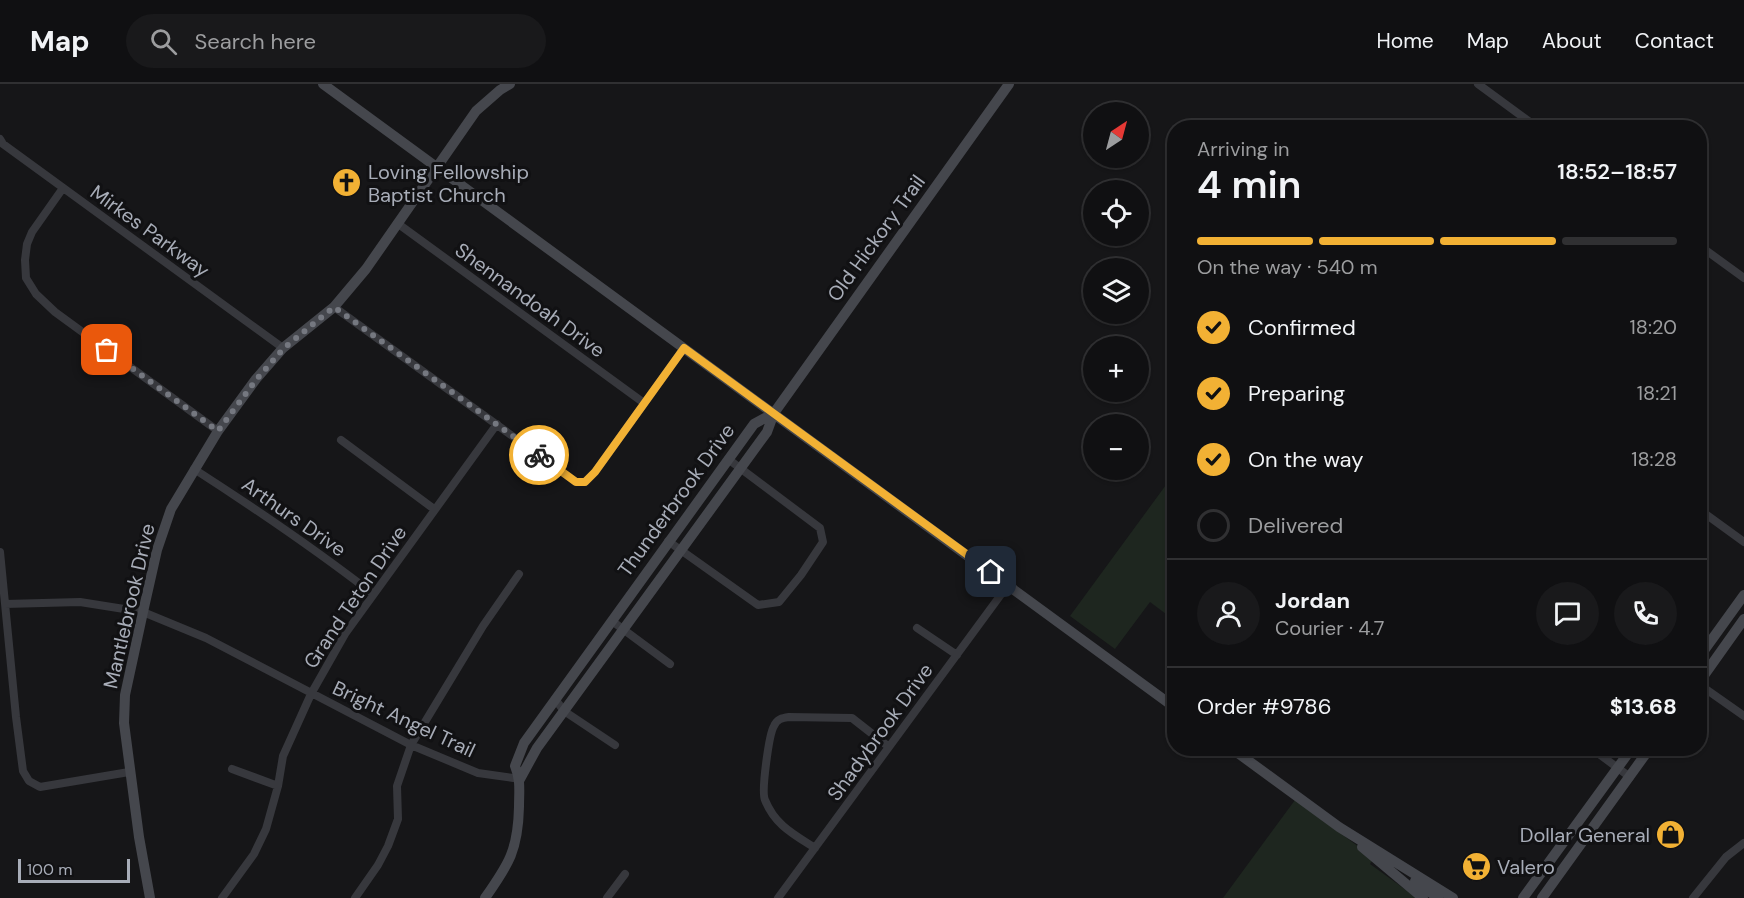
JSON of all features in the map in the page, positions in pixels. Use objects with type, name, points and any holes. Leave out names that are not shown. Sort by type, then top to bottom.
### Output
[{"type":"street","points":[[323,84],[1167,702]]},
{"type":"street","name":"Mantlebrook Drive","points":[[150,898],[129,772],[124,723],[125,694],[157,550],[171,509],[218,431],[256,380],[284,348],[334,307],[366,269],[476,111],[510,84]]},
{"type":"street","name":"Old Hickory Trail","points":[[774,413],[1009,84]]},
{"type":"street","points":[[1478,84],[1527,120]]},
{"type":"street","name":"Mirkes Parkway","points":[[0,138],[3,144],[284,348]]},
{"type":"street","points":[[63,188],[32,232],[27,244],[26,278],[36,294],[55,312],[218,431]]},
{"type":"street","name":"Shennandoah Drive","points":[[397,223],[644,403]]},
{"type":"street","points":[[1707,251],[1744,278]]},
{"type":"street","points":[[334,307],[576,482],[585,482],[595,472],[684,348]]},
{"type":"street","name":"Thunderbrook Drive","points":[[485,898],[503,873],[516,845],[520,779],[515,766],[524,743],[754,423],[774,413]]},
{"type":"street","name":"Thunderbrook Drive","points":[[520,779],[537,748],[766,432],[774,413]]},
{"type":"street","name":"Grand Teton Drive","points":[[222,898],[254,854],[267,829],[283,756],[312,694],[345,634],[497,424]]},
{"type":"street","points":[[341,440],[434,509]]},
{"type":"street","points":[[668,541],[758,605],[779,602],[801,576],[823,542],[820,528],[728,459]]},
{"type":"street","name":"Arthurs Drive","points":[[194,469],[276,522],[373,594]]},
{"type":"street","points":[[1707,515],[1744,542]]},
{"type":"street","points":[[0,552],[16,717],[23,771],[29,782],[40,787],[129,772]]},
{"type":"street","points":[[355,898],[378,865],[398,819],[397,786],[411,745],[464,655],[519,574]]},
{"type":"street","name":"Shadybrook Drive","points":[[778,898],[1008,585]]},
{"type":"street","points":[[1707,646],[1744,595]]},
{"type":"street","name":"Bright Angel Trail","points":[[5,604],[80,602],[143,612],[206,638],[411,745],[478,772],[520,779]]},
{"type":"street","points":[[1707,673],[1744,619]]},
{"type":"street","points":[[612,621],[670,664]]},
{"type":"street","points":[[916,628],[957,655]]},
{"type":"street","points":[[1707,688],[1744,716]]},
{"type":"street","points":[[555,699],[564,711],[615,746]]},
{"type":"street","points":[[815,848],[780,825],[764,798],[770,738],[774,725],[781,718],[789,717],[852,718],[889,747]]},
{"type":"street","points":[[1242,756],[1340,828],[1453,898]]},
{"type":"street","points":[[1602,756],[1630,777]]},
{"type":"street","points":[[1523,898],[1626,756]]},
{"type":"street","points":[[1542,898],[1644,756]]},
{"type":"street","points":[[232,769],[278,786]]},
{"type":"street","points":[[1340,828],[1423,898]]},
{"type":"street","points":[[1693,898],[1725,857],[1744,843]]},
{"type":"street","points":[[1362,847],[1438,898]]},
{"type":"street","points":[[607,898],[625,874]]},
{"type":"shaded area","points":[[1167,484],[1167,615],[1150,602],[1115,649],[1070,616]]},
{"type":"shaded area","points":[[1295,800],[1374,858],[1370,864],[1417,898],[1223,898]]},
{"type":"way so far","points":[[107,350],[218,431],[256,380],[284,348],[334,307],[539,455]]},
{"type":"place","name":"Loving Fellowship Baptist Church","points":[[347,183]]},
{"type":"place","name":"Dollar General","points":[[1671,835]]},
{"type":"place","name":"Valero","points":[[1476,867]]},
{"type":"route","points":[[539,455],[576,482],[585,482],[595,472],[684,348],[991,572]]}]
